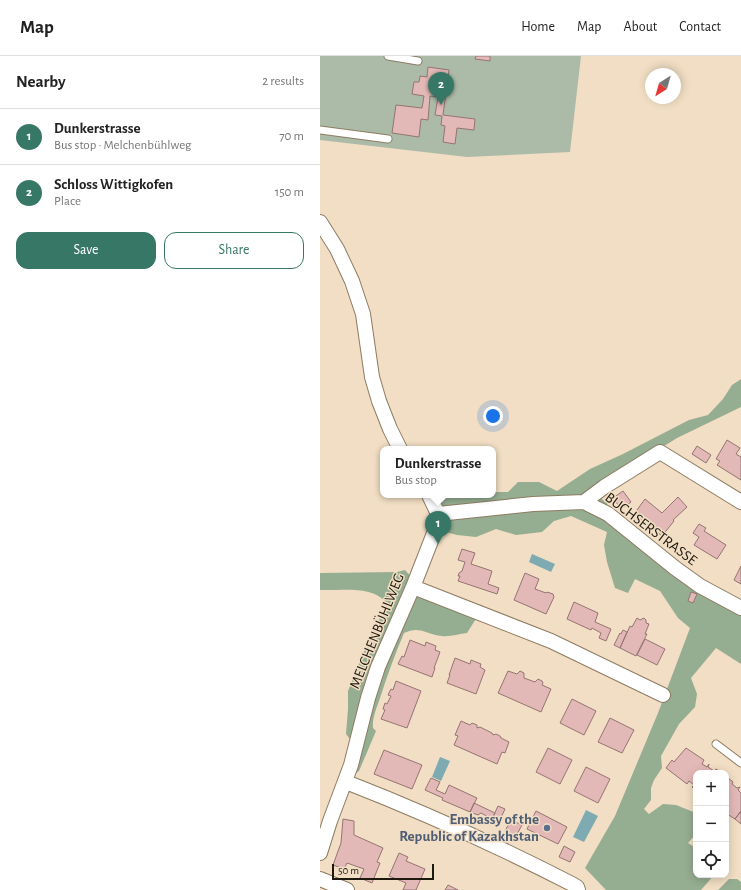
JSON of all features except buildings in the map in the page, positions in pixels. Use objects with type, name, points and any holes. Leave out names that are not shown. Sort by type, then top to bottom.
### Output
[{"type":"street","points":[[320,224],[337,249],[352,281],[363,314],[372,376],[379,401],[398,446]]},
{"type":"street","points":[[584,502],[604,487],[660,452],[741,502]]},
{"type":"street","points":[[430,498],[438,514]]},
{"type":"street","name":"BUCHSERSTRASSE","points":[[438,514],[532,504],[584,502],[608,514],[678,571],[700,586],[741,608]]},
{"type":"street","name":"MELCHENBÜHLWEG","points":[[320,853],[330,821],[346,782],[373,682],[438,523],[438,514]]},
{"type":"street","points":[[413,587],[551,641],[663,694]]},
{"type":"street","points":[[346,782],[454,827],[536,865],[575,887]]},
{"type":"street","points":[[320,879],[347,890]]},
{"type":"lane","points":[[388,56],[418,61]]},
{"type":"lane","points":[[320,130],[388,139]]},
{"type":"lane","points":[[716,744],[741,763]]},
{"type":"green space","points":[[320,56],[384,56],[410,60],[411,56],[581,56],[570,152],[467,157],[320,140]]},
{"type":"green space","points":[[741,379],[741,407],[677,438],[592,491],[607,503],[613,522],[741,613],[741,664],[716,648],[691,678],[697,694],[695,707],[679,724],[661,756],[662,768],[654,780],[651,788],[651,800],[644,809],[649,814],[663,804],[676,805],[693,812],[693,837],[688,843],[693,846],[693,878],[711,878],[701,890],[606,890],[585,868],[615,816],[658,713],[690,628],[678,618],[660,591],[635,579],[628,593],[615,588],[607,562],[604,545],[607,532],[571,516],[554,521],[542,532],[516,535],[496,529],[476,537],[457,535],[438,530],[434,499],[496,498],[496,492],[508,492],[518,482],[539,482],[557,491],[590,469],[689,420],[708,415],[723,399],[732,385]]},
{"type":"green space","points":[[405,570],[414,580],[479,614],[467,633],[445,636],[415,630],[404,633],[391,665],[373,720],[373,728],[376,731],[359,771],[356,773],[354,741],[346,734],[348,691],[372,632],[385,611],[386,602],[372,593],[364,591],[320,590],[320,573],[397,572]]},
{"type":"green space","points":[[729,879],[737,879],[741,882],[741,890],[718,890]]},
{"type":"water","points":[[532,554],[555,564],[551,572],[529,562]]},
{"type":"water","points":[[440,757],[450,761],[441,781],[432,777]]},
{"type":"water","points":[[586,810],[598,816],[584,842],[573,837]]},
{"type":"place","name":"Schloss Wittigkofen","points":[[441,105]]},
{"type":"place","name":"Dunkerstrasse","points":[[438,544]]},
{"type":"place","name":"Embassy of the Republic of Kazakhstan","points":[[547,828]]}]
